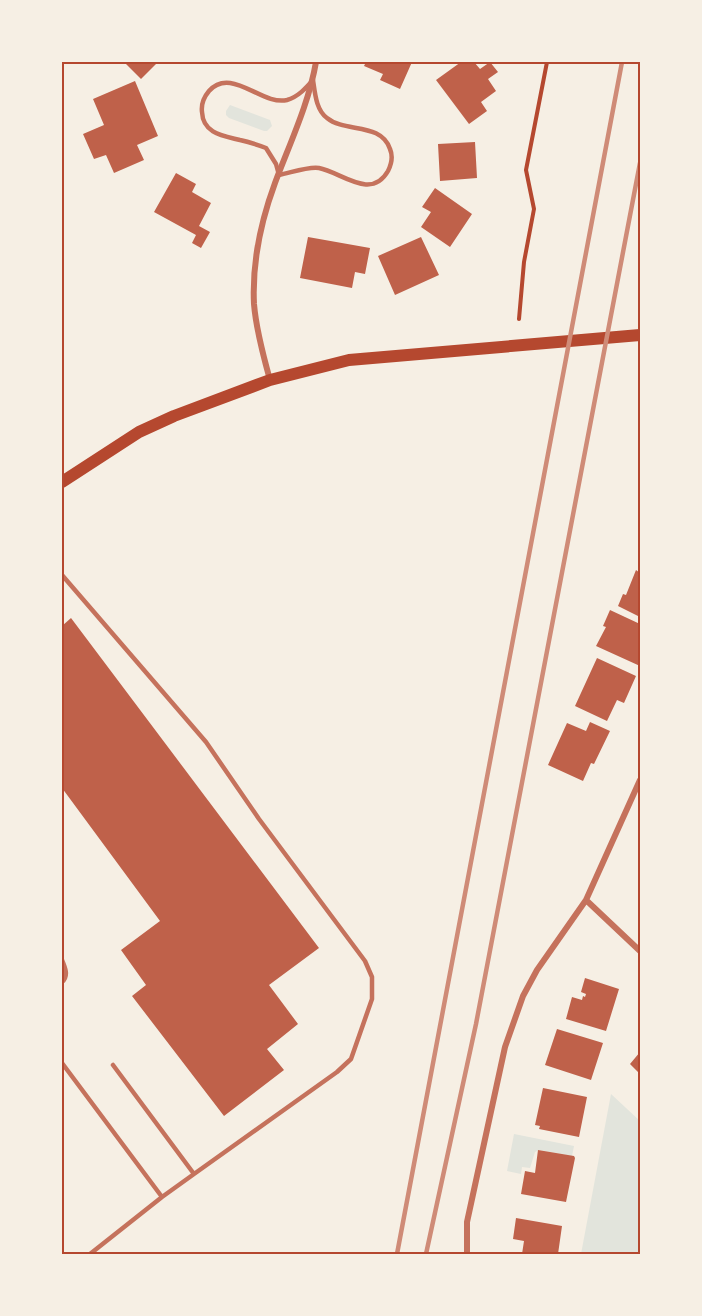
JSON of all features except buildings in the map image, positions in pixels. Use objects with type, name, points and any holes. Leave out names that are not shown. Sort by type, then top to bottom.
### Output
[{"type":"main road","points":[[62,482],[139,432],[174,416],[270,380],[349,360],[640,336]]},
{"type":"street","points":[[270,380],[258,334],[254,304],[254,272],[258,240],[313,80],[316,62]]},
{"type":"street","points":[[467,1254],[467,1222],[505,1047],[513,1021],[537,970],[586,900],[640,780]]},
{"type":"street","points":[[586,900],[640,951]]},
{"type":"lane","points":[[313,80],[317,103],[327,119],[381,136],[390,150],[391,165],[380,182],[368,185],[354,183],[319,168],[307,167],[297,172],[279,175],[276,164],[266,148],[213,132],[203,118],[203,103],[207,94],[214,86],[225,82],[240,85],[274,100],[286,100],[297,95],[313,80]]},
{"type":"lane","points":[[62,574],[206,742],[259,819],[365,961],[372,977],[372,999],[351,1059],[337,1072],[162,1197],[90,1254]]},
{"type":"lane","points":[[62,960],[66,970],[62,982]]},
{"type":"lane","points":[[62,1063],[162,1197]]},
{"type":"lane","points":[[113,1065],[194,1174]]},
{"type":"path","points":[[519,319],[524,262],[534,209],[526,170],[547,62]]},
{"type":"shaded area","points":[[230,105],[270,120],[272,126],[264,131],[229,118],[226,111]]},
{"type":"shaded area","points":[[611,1094],[640,1121],[640,1254],[581,1254]]},
{"type":"shaded area","points":[[514,1134],[574,1146],[572,1156],[539,1150],[535,1152],[530,1168],[522,1167],[521,1174],[507,1171]]},
{"type":"railway","points":[[397,1254],[622,62]]},
{"type":"railway","points":[[426,1254],[476,1024],[640,163]]}]
